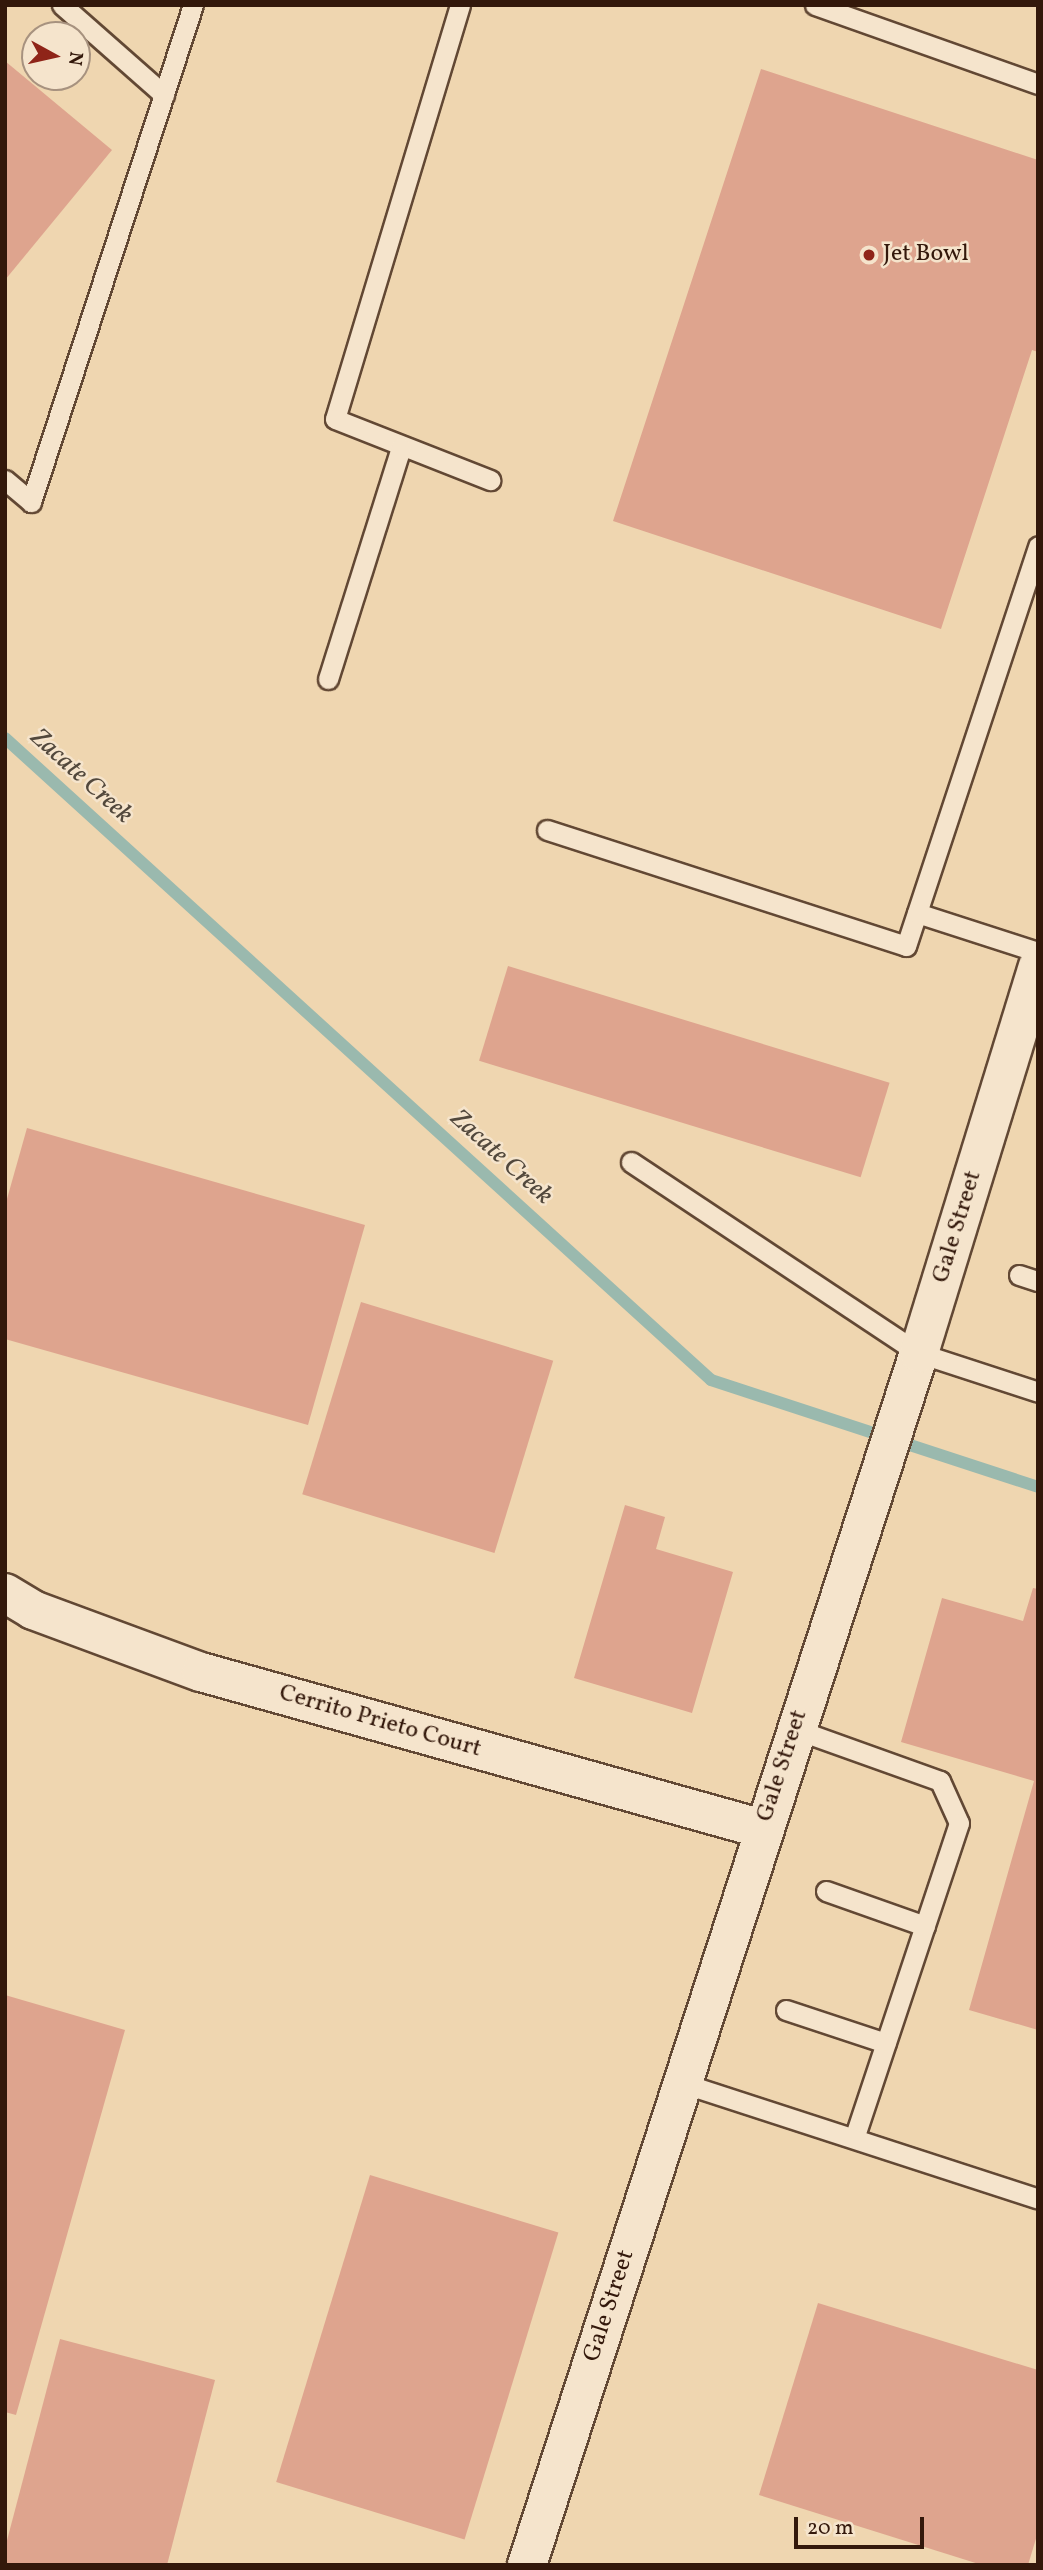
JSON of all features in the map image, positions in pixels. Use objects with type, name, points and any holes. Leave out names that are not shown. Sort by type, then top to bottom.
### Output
[{"type":"street","name":"Gale Street","points":[[527,2565],[864,1512],[914,1366],[1038,967]]},
{"type":"street","name":"Cerrito Prieto Court","points":[[5,1593],[33,1610],[201,1672],[763,1829]]},
{"type":"lane","points":[[62,5],[164,94]]},
{"type":"lane","points":[[5,480],[31,502],[193,5]]},
{"type":"lane","points":[[460,5],[335,419],[490,480]]},
{"type":"lane","points":[[815,5],[1038,84]]},
{"type":"lane","points":[[328,678],[401,447]]},
{"type":"lane","points":[[547,830],[906,946],[1038,546]]},
{"type":"lane","points":[[917,913],[1038,952]]},
{"type":"lane","points":[[631,1162],[914,1366],[1038,1392]]},
{"type":"lane","points":[[795,1729],[940,1782],[960,1823],[854,2138]]},
{"type":"lane","points":[[826,1891],[925,1926]]},
{"type":"lane","points":[[786,2010],[886,2043]]},
{"type":"lane","points":[[682,2083],[1038,2199]]},
{"type":"building","points":[[5,61],[21,74],[21,91],[41,91],[112,150],[5,280]]},
{"type":"building","name":"Jet Bowl","points":[[761,69],[1038,160],[1038,352],[1032,350],[941,629],[613,521]]},
{"type":"building","points":[[508,966],[890,1083],[861,1177],[479,1061]]},
{"type":"building","points":[[27,1128],[365,1225],[308,1425],[5,1339],[5,1206]]},
{"type":"building","points":[[361,1302],[553,1361],[494,1553],[302,1494]]},
{"type":"building","points":[[625,1505],[665,1517],[656,1549],[733,1572],[692,1713],[574,1678]]},
{"type":"building","points":[[1033,1588],[1038,1589],[1038,2030],[969,2010],[1034,1781],[901,1742],[942,1598],[1023,1621]]},
{"type":"building","points":[[5,1995],[125,2030],[16,2415],[5,2412]]},
{"type":"building","points":[[370,2175],[558,2233],[465,2540],[276,2482]]},
{"type":"building","points":[[818,2303],[1038,2370],[1038,2532],[1028,2565],[982,2565],[759,2495]]},
{"type":"building","points":[[60,2339],[215,2380],[167,2565],[5,2565],[5,2548]]},
{"type":"waterway","name":"Zacate Creek","points":[[5,738],[711,1380],[1038,1487]]},
{"type":"place","name":"Jet Bowl","points":[[869,255]]}]
